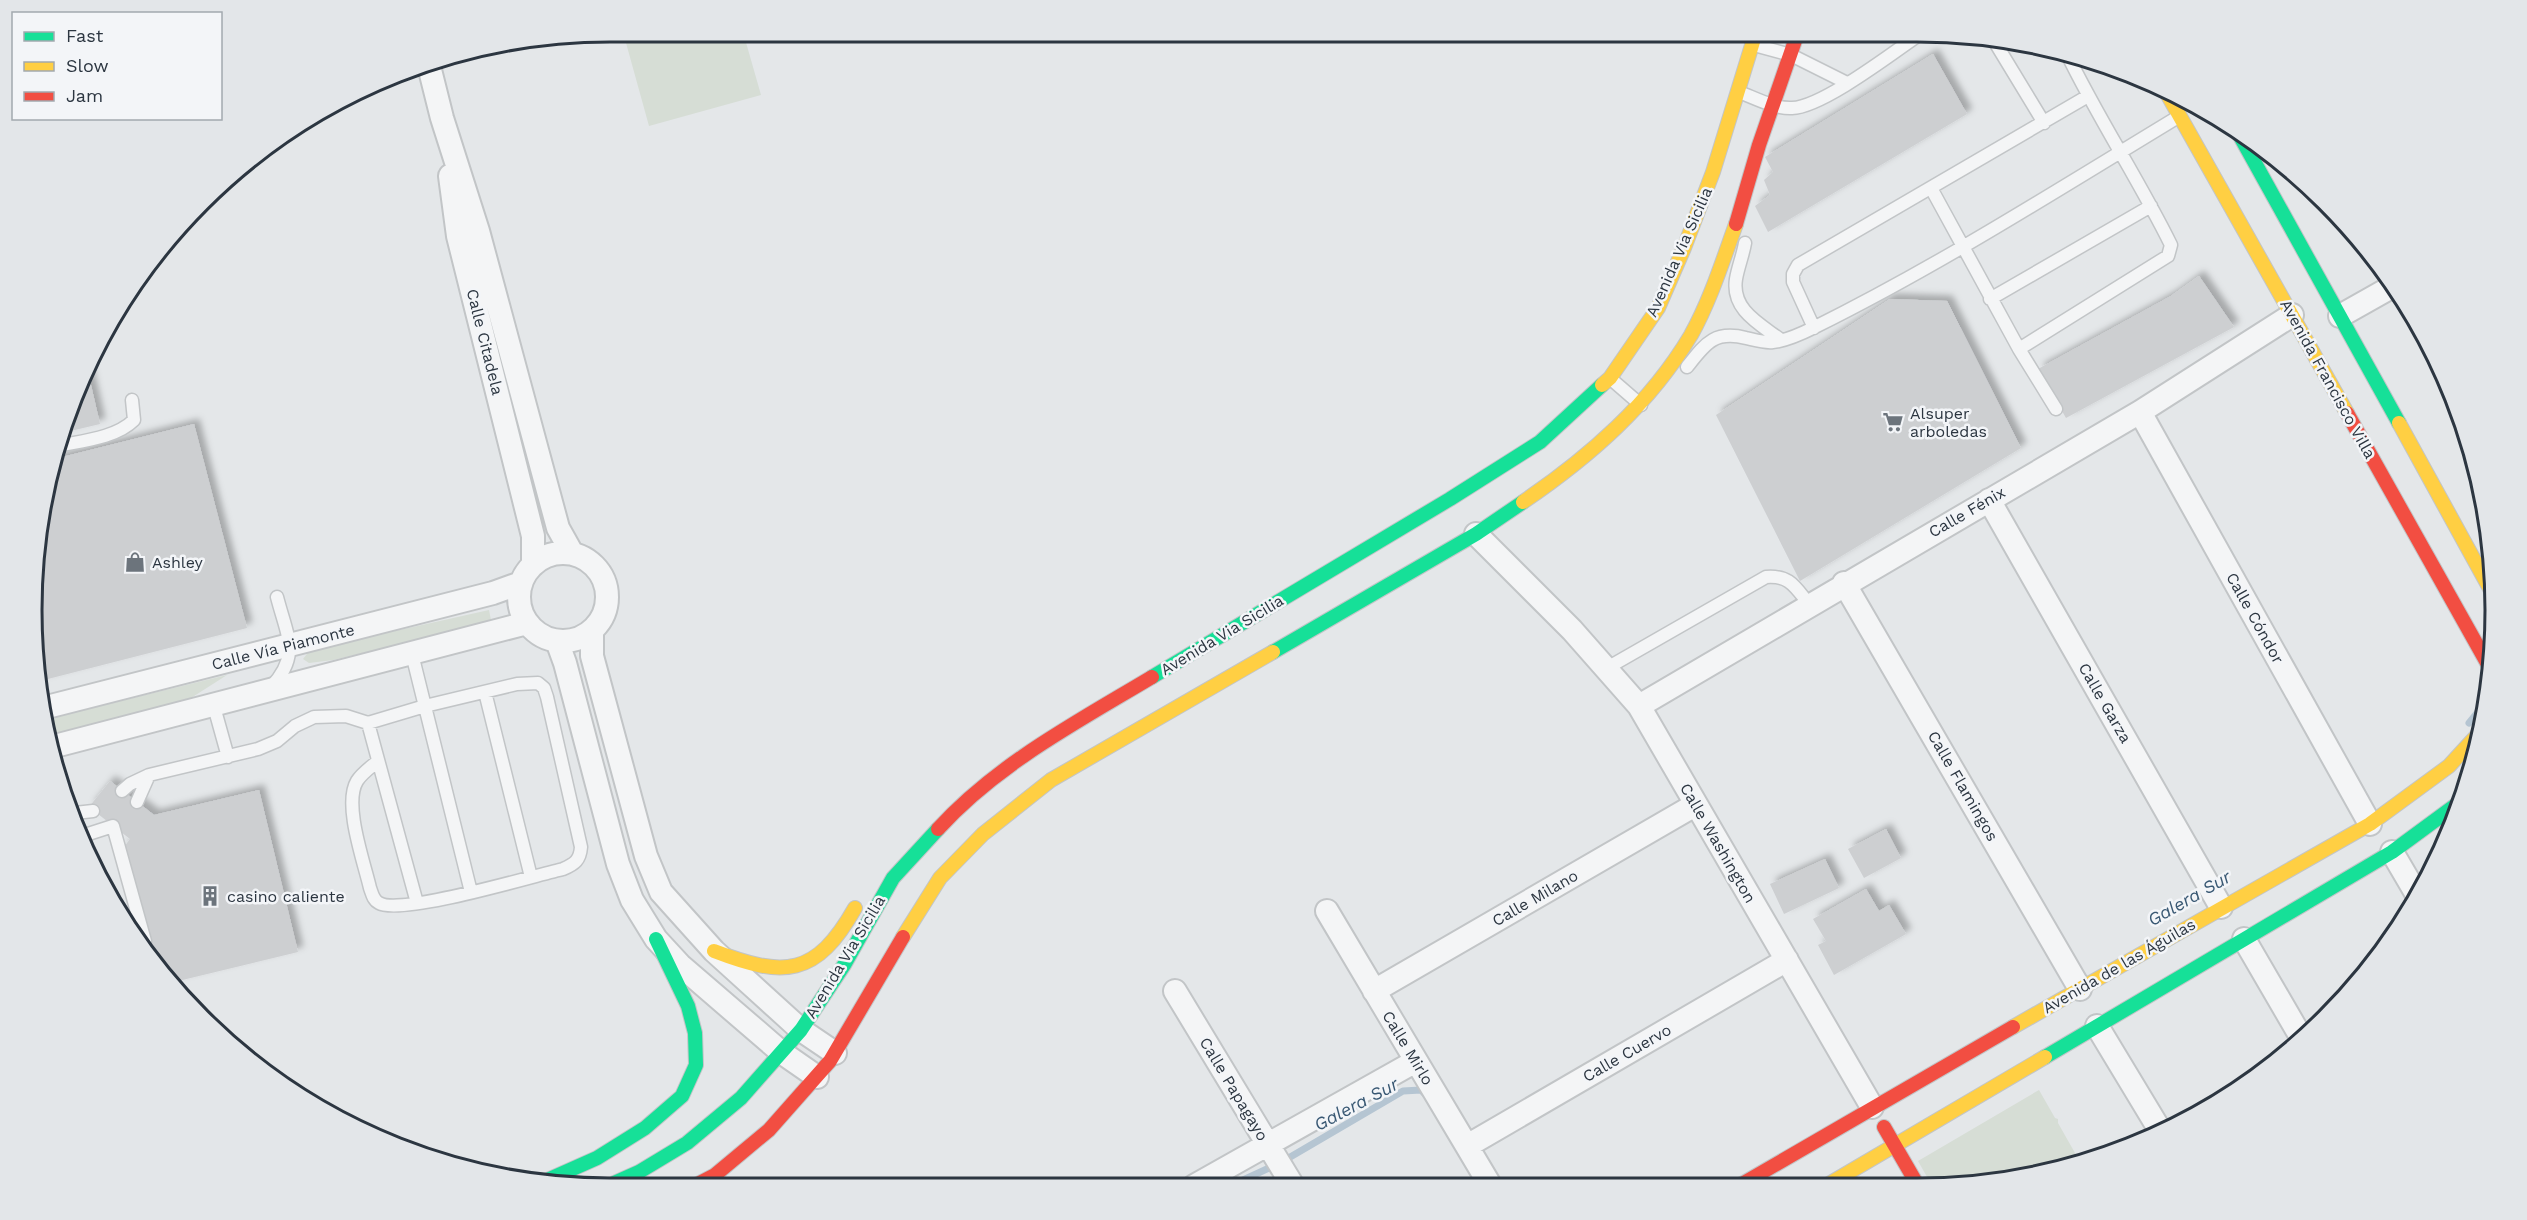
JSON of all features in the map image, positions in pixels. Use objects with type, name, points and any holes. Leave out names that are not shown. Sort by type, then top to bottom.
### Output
[{"type":"street","name":"Avenida Via Sicilia","points":[[626,1178],[687,1143],[741,1098],[801,1030],[844,965],[893,878],[956,809],[1031,749],[1450,499],[1540,442],[1610,378],[1658,308],[1713,172],[1753,42]]},
{"type":"street","points":[[709,1178],[769,1130],[817,1077],[835,1053],[891,956],[940,878],[983,834],[1051,780],[1476,534],[1566,473],[1641,405],[1691,334],[1719,270],[1741,211],[1759,145],[1795,42]]},
{"type":"street","name":"Calle Citadela","points":[[430,71],[442,118],[478,231],[558,528],[572,553]]},
{"type":"street","name":"Avenida Francisco Villa","points":[[2173,103],[2302,318],[2483,655]]},
{"type":"street","points":[[2180,116],[2197,117]]},
{"type":"street","name":"Calle Citadela","points":[[442,118],[458,236],[533,536],[527,574]]},
{"type":"street","points":[[2248,149],[2334,319],[2484,579]]},
{"type":"street","points":[[2334,319],[2386,290]]},
{"type":"street","name":"Calle Fénix","points":[[1639,706],[1844,583],[2302,318]]},
{"type":"street","name":"Calle Cóndor","points":[[2140,412],[2370,824]]},
{"type":"street","name":"Calle Garza","points":[[1989,500],[2221,907]]},
{"type":"street","name":"Calle Washington","points":[[1476,534],[1607,668],[1639,706],[1913,1178]]},
{"type":"street","points":[[572,553],[585,558],[595,566],[603,577],[608,602],[604,615],[592,631],[582,638],[556,641],[545,638],[527,623],[521,611],[519,596],[527,574],[551,555],[572,553]]},
{"type":"street","name":"Calle Vía Piamonte","points":[[51,706],[493,593],[527,574]]},
{"type":"street","name":"Calle Flamingos","points":[[1844,583],[2080,989]]},
{"type":"street","points":[[58,745],[527,623]]},
{"type":"street","points":[[592,631],[592,656],[646,856],[661,892],[714,951],[801,1030],[835,1053]]},
{"type":"street","points":[[556,641],[565,663],[618,864],[632,900],[656,939],[688,1006],[695,1033],[696,1065],[682,1096],[645,1128],[597,1158],[558,1175]]},
{"type":"street","name":"Avenida de las Águilas","points":[[1752,1178],[2221,907],[2370,824],[2449,766],[2469,744]]},
{"type":"street","name":"Calle Milano","points":[[1374,991],[1695,805]]},
{"type":"street","points":[[1839,1178],[2392,852],[2448,811]]},
{"type":"street","points":[[901,849],[925,842]]},
{"type":"street","points":[[2392,852],[2413,887]]},
{"type":"street","points":[[714,951],[747,964],[784,968],[799,965],[818,956],[844,927],[863,895]]},
{"type":"street","name":"Calle Mirlo","points":[[1327,911],[1486,1178]]},
{"type":"street","points":[[656,939],[680,965],[781,1052],[817,1077]]},
{"type":"street","points":[[2244,939],[2298,1032]]},
{"type":"street","name":"Calle Cuervo","points":[[1467,1146],[1787,960]]},
{"type":"street","name":"Calle Papagayo","points":[[1175,991],[1288,1178]]},
{"type":"street","points":[[2097,1026],[2156,1124]]},
{"type":"street","points":[[1208,1178],[1416,1061]]},
{"type":"lane","points":[[1763,42],[1847,83]]},
{"type":"lane","points":[[1738,92],[1789,109],[1802,107],[1830,95],[1908,42]]},
{"type":"lane","points":[[2000,48],[2044,123]]},
{"type":"lane","points":[[2019,349],[2168,256],[2171,245],[2072,63]]},
{"type":"lane","points":[[1814,328],[1793,282],[1795,269],[2088,96]]},
{"type":"lane","points":[[1677,382],[1701,349],[1712,339],[1733,334],[1761,342],[1781,340],[1814,328],[1962,246],[2180,116]]},
{"type":"lane","points":[[1931,188],[1990,298],[2056,409]]},
{"type":"lane","points":[[1990,298],[2151,206]]},
{"type":"lane","points":[[1741,211],[1744,246],[1736,278],[1735,295],[1742,309],[1781,340]]},
{"type":"lane","points":[[1610,378],[1641,405],[1662,397]]},
{"type":"lane","points":[[67,444],[103,436],[128,426],[134,420],[132,400]]},
{"type":"lane","points":[[1607,668],[1766,577],[1780,576],[1790,582],[1809,604]]},
{"type":"lane","points":[[268,690],[288,667],[290,646],[277,597]]},
{"type":"lane","points":[[412,654],[471,892]]},
{"type":"lane","points":[[122,790],[149,775],[258,750],[277,741],[295,726],[314,717],[346,716],[368,723],[425,706],[529,681],[538,683],[544,688],[547,697],[581,847],[580,858],[573,865],[471,892],[417,903],[390,906],[379,903],[373,897],[370,888],[354,819],[352,799],[357,781],[378,761]]},
{"type":"lane","points":[[485,692],[531,877]]},
{"type":"lane","points":[[213,703],[228,757]]},
{"type":"lane","points":[[368,723],[417,903]]},
{"type":"lane","points":[[137,802],[149,775]]},
{"type":"lane","points":[[79,813],[93,811]]},
{"type":"lane","points":[[88,834],[113,826],[143,933]]},
{"type":"shaded area","points":[[626,42],[746,42],[761,95],[649,126]]},
{"type":"shaded area","points":[[489,610],[491,620],[488,623],[333,660],[309,663],[303,659],[310,650]]},
{"type":"shaded area","points":[[227,675],[191,698],[57,739],[52,718]]},
{"type":"shaded area","points":[[2039,1090],[2055,1118],[2058,1119],[2058,1123],[2076,1155],[2028,1167],[1954,1177],[1927,1178],[1918,1161]]},
{"type":"building","points":[[1933,54],[1967,114],[1768,232],[1755,206],[1770,195],[1764,180],[1773,172],[1765,157]]},
{"type":"building","points":[[2199,276],[2234,327],[2066,418],[2038,369],[2171,296]]},
{"type":"building","points":[[1890,299],[1947,301],[2021,448],[1800,581],[1716,415]]},
{"type":"building","points":[[90,382],[100,424],[71,431]]},
{"type":"building","name":"Ashley","points":[[194,424],[247,628],[46,679],[43,647],[43,573],[53,499],[63,457]]},
{"type":"building","name":"casino caliente","points":[[110,781],[154,815],[259,790],[298,952],[179,981],[146,938],[124,847],[130,839],[89,807]]},
{"type":"building","points":[[1886,829],[1901,858],[1864,878],[1848,849]]},
{"type":"building","points":[[1825,859],[1839,888],[1784,914],[1770,884]]},
{"type":"building","points":[[1866,889],[1879,911],[1889,905],[1906,934],[1834,975],[1818,945],[1826,941],[1813,919]]},
{"type":"waterway","name":"Galera Sur","points":[[2469,723],[2475,716]]},
{"type":"waterway","name":"Galera Sur","points":[[1247,1178],[1280,1163],[1403,1091],[1421,1090],[1426,1095]]},
{"type":"traffic: fast","points":[[2246,147],[2399,423]]},
{"type":"traffic: fast","points":[[1152,677],[1450,499],[1540,442],[1602,385]]},
{"type":"traffic: fast","points":[[1273,652],[1476,534],[1523,502]]},
{"type":"traffic: fast","points":[[2045,1057],[2392,852],[2448,811]]},
{"type":"traffic: fast","points":[[626,1178],[687,1143],[741,1098],[801,1030],[844,965],[893,878],[938,829]]},
{"type":"traffic: fast","points":[[558,1175],[597,1158],[645,1128],[682,1096],[696,1065],[695,1033],[688,1006],[656,939]]},
{"type":"traffic: slow","points":[[1602,385],[1610,378],[1658,308],[1713,172],[1753,42]]},
{"type":"traffic: slow","points":[[2173,103],[2347,413]]},
{"type":"traffic: slow","points":[[1523,502],[1594,448],[1657,384],[1698,322],[1736,224]]},
{"type":"traffic: slow","points":[[2399,423],[2484,578]]},
{"type":"traffic: slow","points":[[903,937],[940,878],[983,834],[1051,780],[1273,652]]},
{"type":"traffic: slow","points":[[2013,1027],[2370,824],[2449,766],[2469,744]]},
{"type":"traffic: slow","points":[[714,951],[760,965],[796,966],[812,959],[826,948],[841,931],[855,908]]},
{"type":"traffic: slow","points":[[1839,1178],[2045,1057]]},
{"type":"traffic: jam","points":[[1736,224],[1759,145],[1795,42]]},
{"type":"traffic: jam","points":[[2347,413],[2483,656]]},
{"type":"traffic: jam","points":[[938,829],[986,784],[1012,764],[1152,677]]},
{"type":"traffic: jam","points":[[709,1178],[769,1130],[830,1061],[903,937]]},
{"type":"traffic: jam","points":[[1752,1178],[2013,1027]]},
{"type":"traffic: jam","points":[[1884,1127],[1914,1178]]},
{"type":"place","name":"Alsuper arboledas","points":[[1893,422]]},
{"type":"place","name":"Ashley","points":[[135,562]]},
{"type":"place","name":"casino caliente","points":[[210,896]]}]
